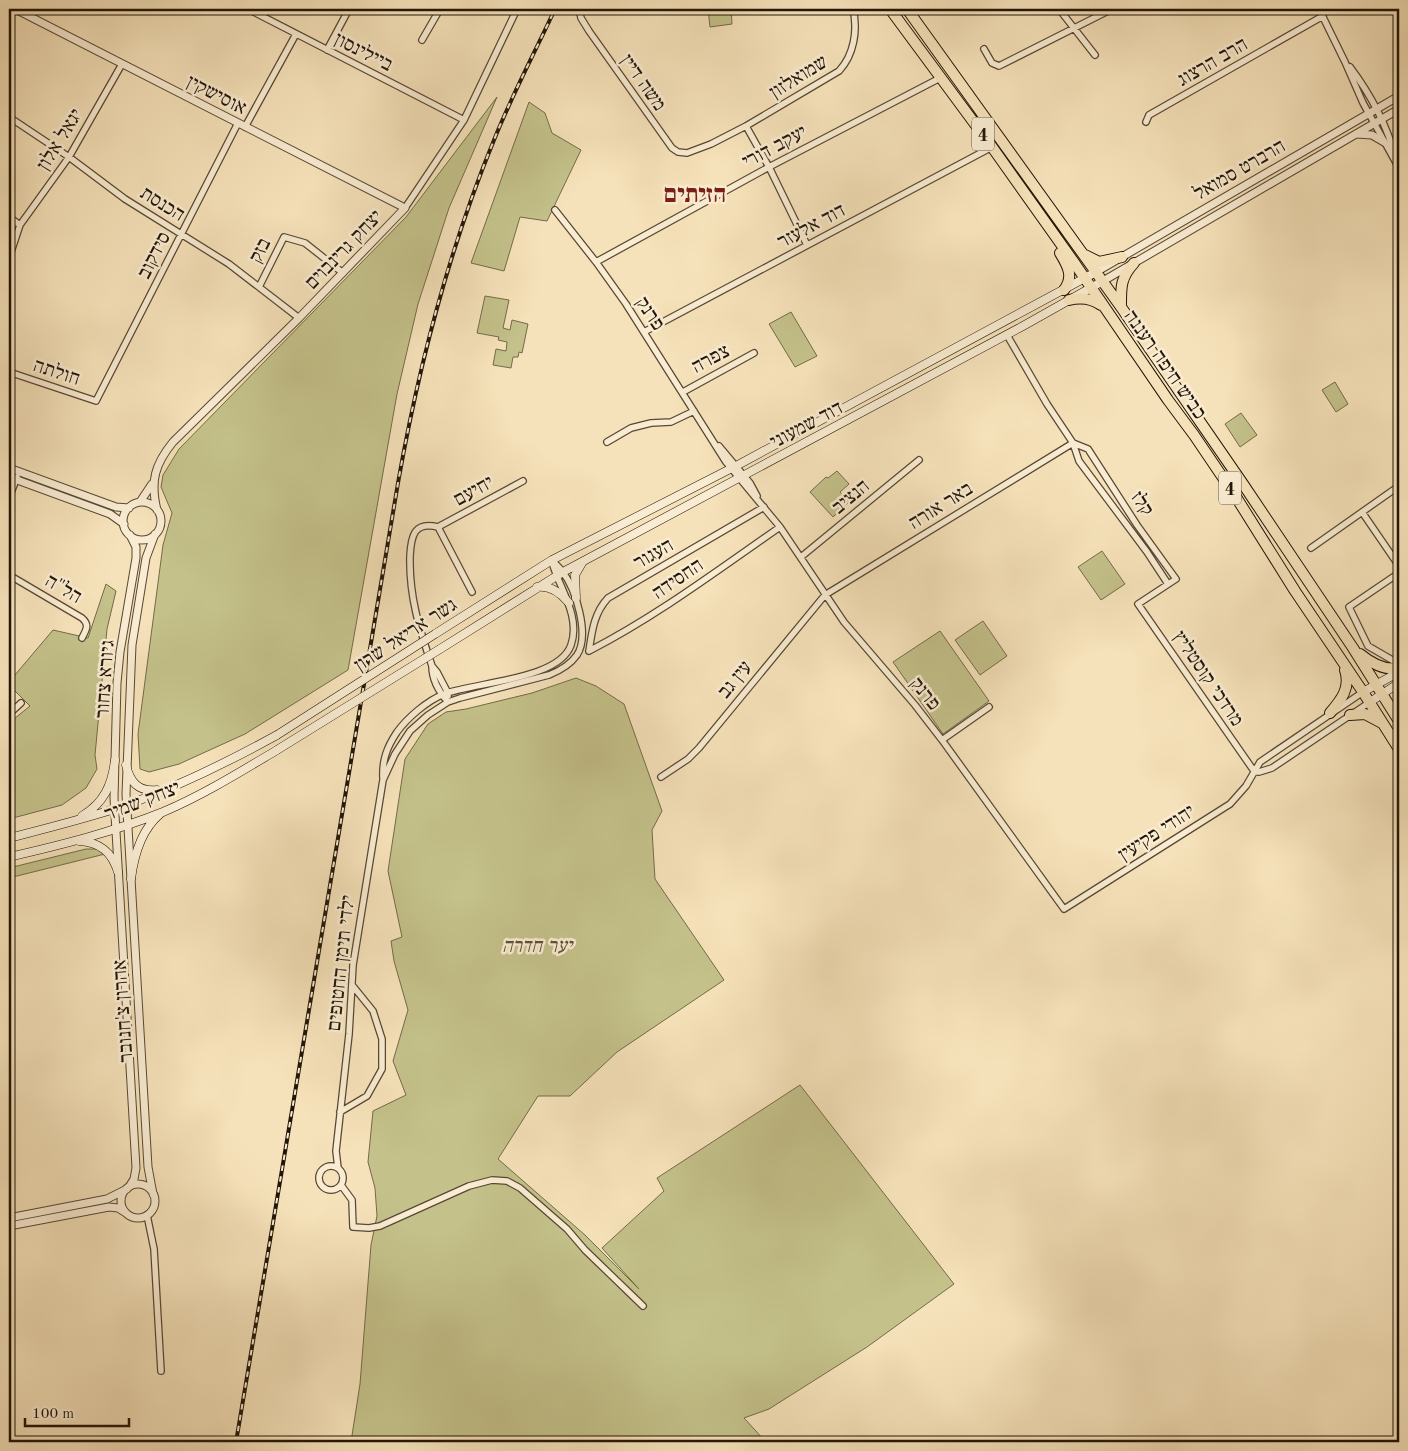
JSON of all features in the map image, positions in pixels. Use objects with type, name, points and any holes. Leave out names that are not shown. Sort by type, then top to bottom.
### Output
[{"type":"highway","name":"כביש חיפה רעננה","points":[[890,9],[942,77],[1085,278],[1236,497],[1295,591],[1364,692],[1399,749]]},
{"type":"highway","name":"כביש חיפה רעננה","points":[[907,9],[1122,307],[1353,648],[1399,721]]},
{"type":"highway","points":[[1048,226],[1047,234],[1069,269],[1070,280],[1064,290]]},
{"type":"highway","points":[[1084,255],[1099,262],[1122,257]]},
{"type":"highway","points":[[1122,307],[1123,279],[1134,263]]},
{"type":"highway","points":[[1069,300],[1076,298],[1090,299],[1104,307]]},
{"type":"highway","points":[[1353,648],[1373,664],[1399,670]]},
{"type":"highway","points":[[1330,713],[1344,696],[1347,688],[1347,675],[1339,658]]},
{"type":"highway","points":[[1350,715],[1365,714],[1386,727]]},
{"type":"main road","name":"דוד שמעוני","points":[[552,560],[734,467],[1096,272]]},
{"type":"main road","name":"דוד שמעוני","points":[[535,588],[584,560],[1007,335],[1103,281]]},
{"type":"main road","name":"גשר אריאל שרון","points":[[276,735],[552,560]]},
{"type":"main road","points":[[535,588],[546,587],[572,601],[575,575],[578,567],[584,560]]},
{"type":"main road","name":"גשר אריאל שרון","points":[[277,750],[535,588]]},
{"type":"main road","points":[[1370,702],[1399,670]]},
{"type":"main road","points":[[1380,690],[1399,683]]},
{"type":"main road","name":"יהודי פקיעין","points":[[1364,692],[1380,690]]},
{"type":"main road","name":"יצחק שמיר","points":[[9,838],[126,805],[213,769],[276,735]]},
{"type":"main road","name":"יצחק שמיר","points":[[9,857],[116,829],[164,811],[216,787],[277,750]]},
{"type":"main road","points":[[71,822],[87,813],[102,799],[110,785],[115,760]]},
{"type":"main road","points":[[126,765],[131,780],[137,787],[151,791],[166,789]]},
{"type":"main road","points":[[131,879],[134,859],[143,836],[150,825],[164,811]]},
{"type":"main road","points":[[74,841],[101,846],[110,855],[118,872]]},
{"type":"street","name":"אוסישקין","points":[[15,9],[405,208]]},
{"type":"street","name":"ביילינסון","points":[[248,9],[464,120]]},
{"type":"street","points":[[328,50],[349,9]]},
{"type":"street","points":[[422,40],[440,9]]},
{"type":"street","name":"יצחק גרינבוים","points":[[157,510],[153,489],[154,481],[156,470],[164,454],[173,442],[299,318],[405,208],[464,120],[517,9]]},
{"type":"street","name":"משה דיין","points":[[579,9],[581,18],[588,31],[672,148],[678,152],[687,153],[698,150]]},
{"type":"street","points":[[1059,9],[1095,55]]},
{"type":"street","points":[[984,49],[992,63],[1000,66],[1112,9]]},
{"type":"street","points":[[1319,9],[1368,113],[1398,166]]},
{"type":"street","name":"שמואלזון","points":[[698,150],[746,126],[839,71],[845,65],[852,51],[854,37],[853,10]]},
{"type":"street","name":"הרב הרצוג","points":[[1146,122],[1149,115],[1323,16]]},
{"type":"street","name":"סידקוב","points":[[96,401],[181,234],[296,34]]},
{"type":"street","points":[[1345,62],[1366,90],[1376,109],[1391,141],[1398,166]]},
{"type":"street","name":"יגאל אלון","points":[[9,258],[20,225],[69,157],[122,64]]},
{"type":"street","name":"יעקב דורי","points":[[596,262],[769,167],[942,77]]},
{"type":"street","name":"הרברט סמואל","points":[[1096,272],[1399,96]]},
{"type":"street","name":"הרברט סמואל","points":[[1103,281],[1399,109]]},
{"type":"street","name":"הכנסת","points":[[9,117],[69,157],[125,198],[229,264],[299,318]]},
{"type":"street","points":[[746,126],[769,167],[807,245]]},
{"type":"street","points":[[1354,134],[1364,133],[1372,135],[1384,142]]},
{"type":"street","name":"דוד אלעזר","points":[[644,332],[992,147]]},
{"type":"street","name":"פרנק","points":[[555,210],[596,262],[713,439],[780,527],[844,622],[915,705],[942,740],[1064,909]]},
{"type":"street","points":[[9,217],[20,225]]},
{"type":"street","name":"בזק","points":[[259,287],[284,237],[305,243],[343,272]]},
{"type":"street","name":"קלז","points":[[1007,335],[1072,443],[1079,461],[1147,552],[1168,584],[1176,579],[1088,449],[1072,443]]},
{"type":"street","name":"צפרה","points":[[682,392],[754,353]]},
{"type":"street","name":"חולתה","points":[[9,372],[96,401]]},
{"type":"street","points":[[607,442],[631,428],[651,423],[671,422],[694,411]]},
{"type":"street","name":"באר אורה","points":[[825,594],[1072,443]]},
{"type":"street","name":"הנציב","points":[[801,557],[919,460]]},
{"type":"street","points":[[9,468],[120,508],[129,508],[140,502],[150,504],[157,510],[161,523],[155,534],[145,539],[140,539],[130,535],[124,524],[110,514],[9,477]]},
{"type":"street","points":[[9,498],[20,472]]},
{"type":"street","name":"יצחק גרינבוים","points":[[140,502],[154,481]]},
{"type":"street","name":"יחיעם","points":[[445,694],[438,672],[432,666],[414,613],[409,578],[413,533],[421,527],[438,527],[523,481]]},
{"type":"street","points":[[1311,548],[1399,486]]},
{"type":"street","name":"העגור","points":[[589,651],[595,618],[600,606],[608,598],[764,507]]},
{"type":"street","points":[[124,524],[125,515],[129,508]]},
{"type":"street","points":[[1362,512],[1399,566]]},
{"type":"street","name":"יחיעם","points":[[438,527],[472,592]]},
{"type":"street","name":"החסידה","points":[[589,651],[613,639],[690,590],[780,527]]},
{"type":"street","name":"גיורא צחור","points":[[127,825],[126,765],[132,645],[146,558],[155,534]]},
{"type":"street","name":"גיורא צחור","points":[[116,829],[114,809],[117,683],[120,652],[136,558],[136,547],[130,535]]},
{"type":"street","name":"ילדי תימן החטופים","points":[[383,780],[395,754],[410,731],[428,715],[448,702],[535,680],[561,670],[577,655],[581,642],[580,618],[552,560]]},
{"type":"street","points":[[1399,573],[1349,607],[1368,646],[1399,664]]},
{"type":"street","name":"הל\"ה","points":[[9,575],[87,622],[88,627],[82,638]]},
{"type":"street","name":"מרדכי קוסטליץ","points":[[1168,584],[1138,604],[1254,771]]},
{"type":"street","name":"עין גב","points":[[661,777],[688,759],[699,748],[825,594]]},
{"type":"street","name":"ילדי תימן החטופים","points":[[338,1168],[336,1151],[349,1034],[353,965],[383,780],[382,764],[393,738],[401,727],[413,716],[445,694],[539,672],[556,664],[567,654],[572,640],[572,601]]},
{"type":"street","name":"יהודי פקיעין","points":[[1064,909],[1230,804],[1246,786],[1264,758],[1364,692]]},
{"type":"street","points":[[445,694],[448,702]]},
{"type":"street","points":[[1254,771],[1259,772],[1272,768],[1370,702]]},
{"type":"street","points":[[9,714],[21,703]]},
{"type":"street","points":[[942,740],[989,707]]},
{"type":"street","name":"אהרון צ'חנובר","points":[[127,825],[148,1167],[153,1194]]},
{"type":"street","name":"אהרון צ'חנובר","points":[[116,829],[136,1168],[134,1179],[128,1188]]},
{"type":"street","points":[[340,1112],[367,1096],[382,1069],[382,1039],[373,1011],[352,985]]},
{"type":"street","name":"ילדי תימן החטופים","points":[[329,1166],[336,1151]]},
{"type":"street","points":[[329,1166],[338,1168],[343,1174],[341,1185],[330,1190],[323,1187],[320,1184],[319,1176],[321,1172],[329,1166]]},
{"type":"street","points":[[341,1185],[352,1200],[353,1228],[369,1228],[380,1226],[469,1186],[492,1180],[507,1181],[520,1188],[567,1228],[585,1250],[643,1306]]},
{"type":"street","points":[[9,1218],[107,1199],[128,1188],[142,1185],[153,1194],[154,1205],[147,1215],[137,1218],[118,1208],[109,1207],[9,1226]]},
{"type":"street","points":[[126,1213],[121,1201],[123,1194],[128,1188]]},
{"type":"street","points":[[147,1215],[154,1249],[161,1371]]},
{"type":"green space","points":[[708,9],[731,9],[732,24],[710,27]]},
{"type":"green space","points":[[497,97],[449,208],[418,304],[397,394],[348,670],[245,734],[179,764],[149,772],[140,769],[138,734],[163,545],[172,513],[161,487],[163,475],[179,449],[406,217]]},
{"type":"green space","points":[[529,102],[545,113],[552,133],[581,150],[547,221],[520,217],[504,271],[471,263]]},
{"type":"green space","points":[[485,296],[509,300],[503,328],[510,330],[512,320],[528,324],[522,353],[519,352],[518,357],[513,357],[511,368],[493,365],[496,349],[506,351],[507,342],[498,340],[499,337],[477,333]]},
{"type":"green space","points":[[791,312],[817,356],[795,367],[769,324]]},
{"type":"green space","points":[[1335,382],[1348,404],[1336,412],[1322,390]]},
{"type":"green space","points":[[1241,413],[1257,435],[1240,447],[1225,424]]},
{"type":"green space","points":[[837,471],[849,484],[840,492],[849,502],[833,517],[810,492],[826,477],[828,478]]},
{"type":"green space","points":[[1102,551],[1125,584],[1101,600],[1078,567]]},
{"type":"green space","points":[[106,584],[116,591],[107,629],[95,755],[97,769],[86,788],[62,805],[9,819],[9,723],[30,706],[9,685],[9,682],[53,630],[88,638]]},
{"type":"green space","points":[[983,621],[1007,656],[980,675],[955,640]]},
{"type":"green space","points":[[940,631],[989,701],[943,734],[893,662]]},
{"type":"green space","name":"יער חדרה","points":[[576,678],[596,686],[624,704],[662,811],[652,830],[655,879],[724,980],[617,1052],[570,1096],[538,1096],[498,1159],[585,1235],[639,1289],[602,1248],[664,1191],[657,1178],[800,1085],[954,1284],[867,1347],[769,1409],[744,1418],[766,1442],[351,1442],[360,1384],[371,1245],[377,1216],[375,1188],[368,1162],[373,1111],[406,1095],[393,1061],[408,1010],[394,961],[391,941],[402,937],[388,871],[405,759],[428,724],[446,712],[532,693]]},
{"type":"green space","points":[[86,849],[96,849],[105,854],[9,878],[9,868]]},
{"type":"railway","points":[[236,1442],[398,483],[415,395],[449,266],[478,182],[508,107],[555,9]]},
{"type":"district","name":"הזיתים","points":[[695,193]]}]
